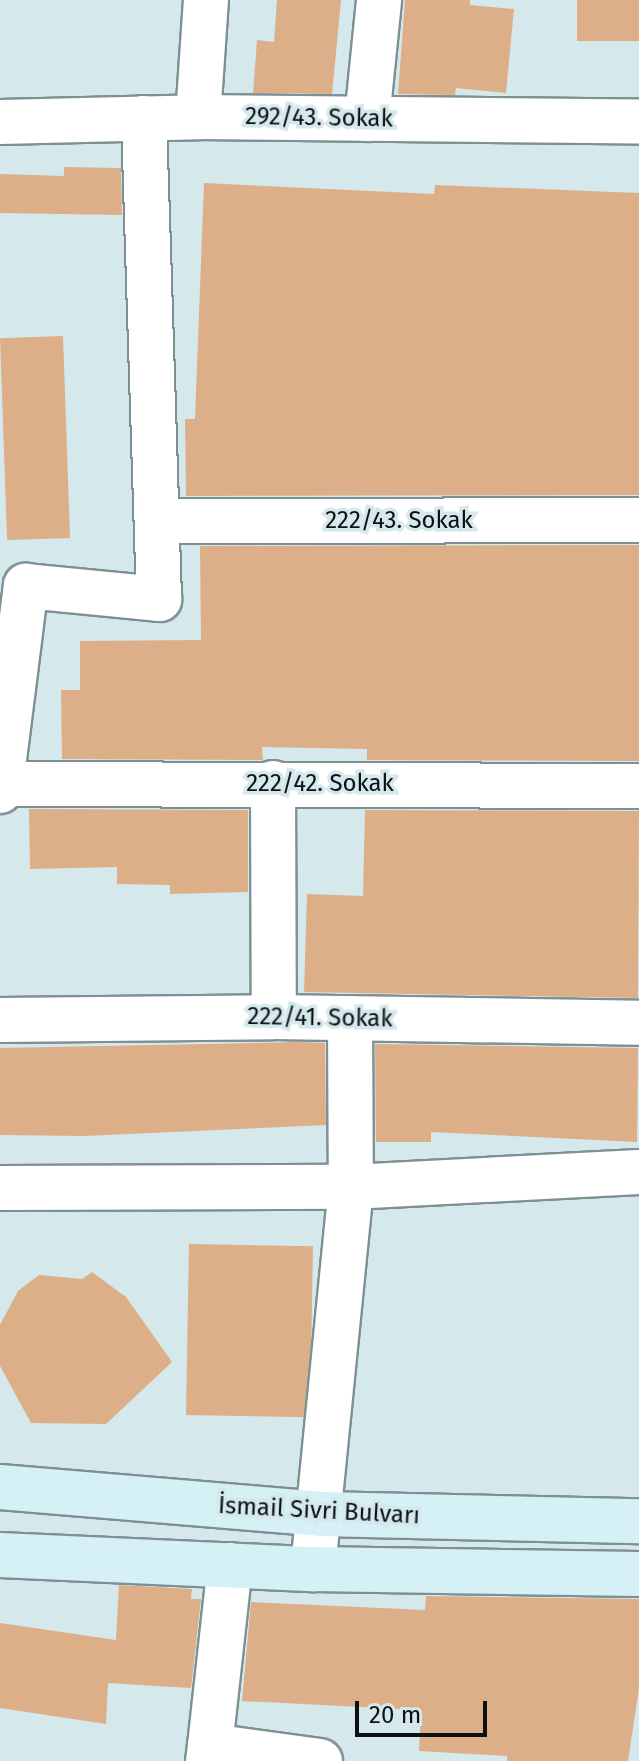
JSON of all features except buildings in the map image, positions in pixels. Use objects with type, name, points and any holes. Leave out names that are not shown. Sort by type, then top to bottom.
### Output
[{"type":"main road","name":"İsmail Sivri Bulvarı","points":[[0,1487],[321,1514],[639,1521]]},
{"type":"main road","points":[[0,1555],[313,1569],[639,1574]]},
{"type":"street","points":[[198,117],[206,0]]},
{"type":"street","points":[[367,119],[379,0]]},
{"type":"street","name":"292/43. Sokak","points":[[0,122],[198,117],[639,122]]},
{"type":"street","points":[[0,791],[13,586],[159,599],[160,521],[144,118]]},
{"type":"street","name":"222/43. Sokak","points":[[160,521],[639,520]]},
{"type":"street","points":[[273,783],[274,1017]]},
{"type":"street","name":"222/42. Sokak","points":[[1,784],[639,786]]},
{"type":"street","name":"222/41. Sokak","points":[[0,1020],[274,1017],[639,1023]]},
{"type":"street","points":[[313,1569],[321,1514],[351,1187],[350,1018]]},
{"type":"street","points":[[0,1188],[351,1187],[639,1172]]},
{"type":"street","points":[[230,1565],[209,1753],[320,1761]]}]
